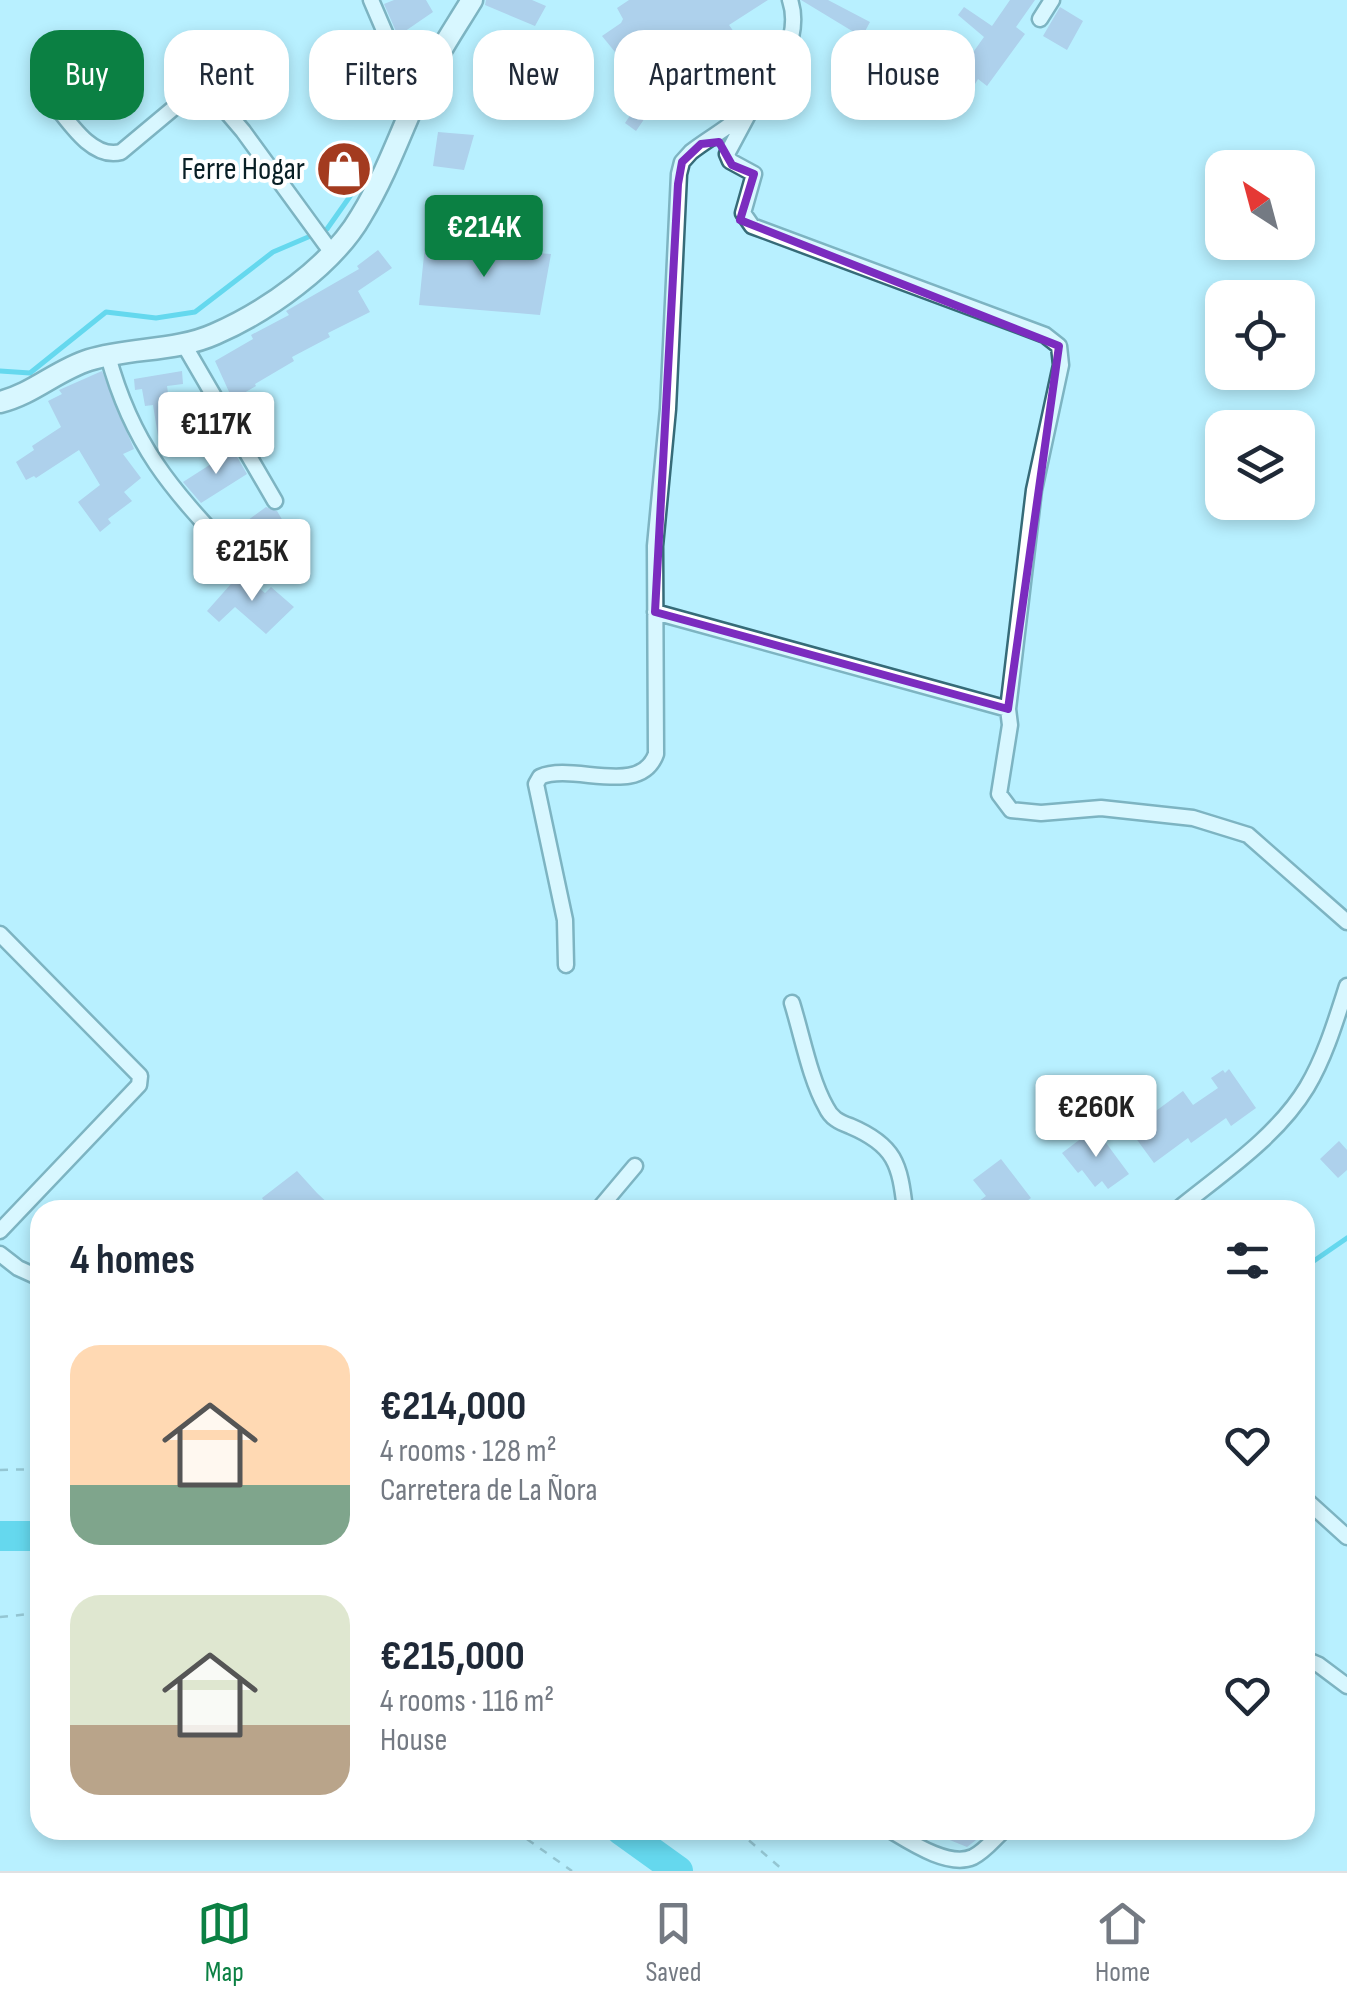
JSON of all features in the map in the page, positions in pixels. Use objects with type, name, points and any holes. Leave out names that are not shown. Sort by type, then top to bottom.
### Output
[{"type":"main road","points":[[453,32],[472,0]]},
{"type":"main road","points":[[0,402],[88,360],[151,351],[212,336],[283,294],[322,240],[359,220],[407,120]]},
{"type":"street","points":[[370,0],[383,30]]},
{"type":"street","points":[[790,0],[795,30]]},
{"type":"street","points":[[1040,19],[1052,0]]},
{"type":"street","points":[[69,120],[97,151],[112,154],[121,152],[194,92],[208,90],[244,130],[322,240]]},
{"type":"street","points":[[566,965],[565,920],[536,784],[540,777],[554,773],[634,776],[653,763],[655,546],[670,391],[678,184],[682,162],[734,120]]},
{"type":"street","points":[[727,154],[745,120]]},
{"type":"street","points":[[701,144],[719,142],[730,161],[754,174],[744,212],[752,226],[1045,336],[1059,346],[1061,365],[1034,490],[1008,709],[1010,726],[999,794],[1011,810],[1041,813],[1101,808],[1193,818],[1248,835],[1347,922]]},
{"type":"street","points":[[183,343],[274,502]]},
{"type":"street","points":[[108,356],[120,398],[145,451],[164,478],[246,569]]},
{"type":"street","points":[[655,612],[1008,709]]},
{"type":"street","points":[[0,934],[140,1076],[139,1086],[0,1231]]},
{"type":"street","points":[[1189,1200],[1272,1130],[1306,1088],[1333,1029],[1347,986]]},
{"type":"street","points":[[792,1003],[826,1107],[839,1122],[872,1136],[890,1151],[900,1173],[904,1200]]},
{"type":"street","points":[[606,1200],[635,1166]]},
{"type":"street","points":[[0,1254],[30,1273]]},
{"type":"street","points":[[1315,1508],[1347,1536]]},
{"type":"street","points":[[1315,1663],[1347,1686]]},
{"type":"street","points":[[910,1840],[936,1853],[967,1860],[993,1840]]},
{"type":"path","points":[[0,1470],[30,1470]]},
{"type":"path","points":[[0,1617],[30,1614]]},
{"type":"path","points":[[528,1840],[572,1871]]},
{"type":"path","points":[[748,1840],[784,1871]]},
{"type":"highlighted area","points":[[719,142],[732,165],[754,174],[740,220],[1059,346],[1008,709],[655,612],[678,184],[682,162],[701,144]]},
{"type":"building","points":[[394,0],[426,0],[433,12],[407,30],[395,30],[384,4]]},
{"type":"building","points":[[486,0],[532,0],[546,6],[535,26],[485,5]]},
{"type":"building","points":[[629,0],[768,0],[729,25],[733,30],[614,30],[614,51],[602,36],[621,23],[617,8]]},
{"type":"building","points":[[801,0],[828,0],[870,22],[866,30],[850,30]]},
{"type":"building","points":[[1010,0],[1035,0],[1016,27],[1025,34],[987,86],[978,79],[975,84],[975,50],[984,37],[958,15],[964,7],[992,26]]},
{"type":"building","points":[[1060,7],[1083,21],[1067,50],[1043,36]]},
{"type":"building","points":[[627,120],[644,120],[636,131],[625,123]]},
{"type":"building","points":[[438,132],[474,135],[464,170],[433,166]]},
{"type":"building","points":[[425,245],[551,254],[540,315],[419,305]]},
{"type":"building","points":[[378,250],[392,268],[358,291],[370,312],[292,357],[294,361],[255,384],[244,393],[247,398],[235,405],[215,361],[253,339],[251,335],[289,315],[286,311],[359,269],[357,266]]},
{"type":"building","points":[[102,371],[134,449],[123,454],[141,478],[124,492],[132,501],[108,519],[111,523],[100,532],[78,502],[100,485],[79,450],[36,478],[26,480],[16,462],[61,427],[48,401],[62,394],[59,390]]},
{"type":"building","points":[[182,371],[183,384],[167,386],[173,428],[158,436],[153,405],[145,406],[142,389],[135,390],[134,379]]},
{"type":"building","points":[[233,450],[247,474],[201,503],[183,482]]},
{"type":"building","points":[[266,507],[277,511],[283,521],[256,541],[251,534],[238,544],[229,534]]},
{"type":"building","points":[[238,576],[265,593],[271,587],[294,607],[266,634],[235,607],[219,622],[207,611]]},
{"type":"building","points":[[1229,1069],[1256,1108],[1231,1126],[1226,1118],[1191,1143],[1188,1138],[1154,1163],[1124,1122],[1143,1108],[1149,1116],[1183,1091],[1193,1105],[1218,1088],[1211,1078]]},
{"type":"building","points":[[1095,1128],[1129,1174],[1108,1189],[1102,1181],[1095,1187],[1062,1153]]},
{"type":"building","points":[[1339,1141],[1347,1150],[1347,1170],[1338,1178],[1320,1159]]},
{"type":"building","points":[[1001,1159],[1031,1198],[981,1200],[986,1196],[973,1180]]},
{"type":"building","points":[[297,1171],[324,1200],[263,1200]]},
{"type":"building","points":[[950,1840],[976,1840],[967,1847]]},
{"type":"waterway","points":[[0,371],[30,373],[106,312],[156,318],[195,312],[273,252],[327,229],[358,185]]},
{"type":"waterway","points":[[1315,1260],[1347,1238]]},
{"type":"waterway","points":[[0,1536],[30,1536]]},
{"type":"waterway","points":[[635,1840],[678,1871]]},
{"type":"place","name":"Ferre Hogar","points":[[344,169]]}]
